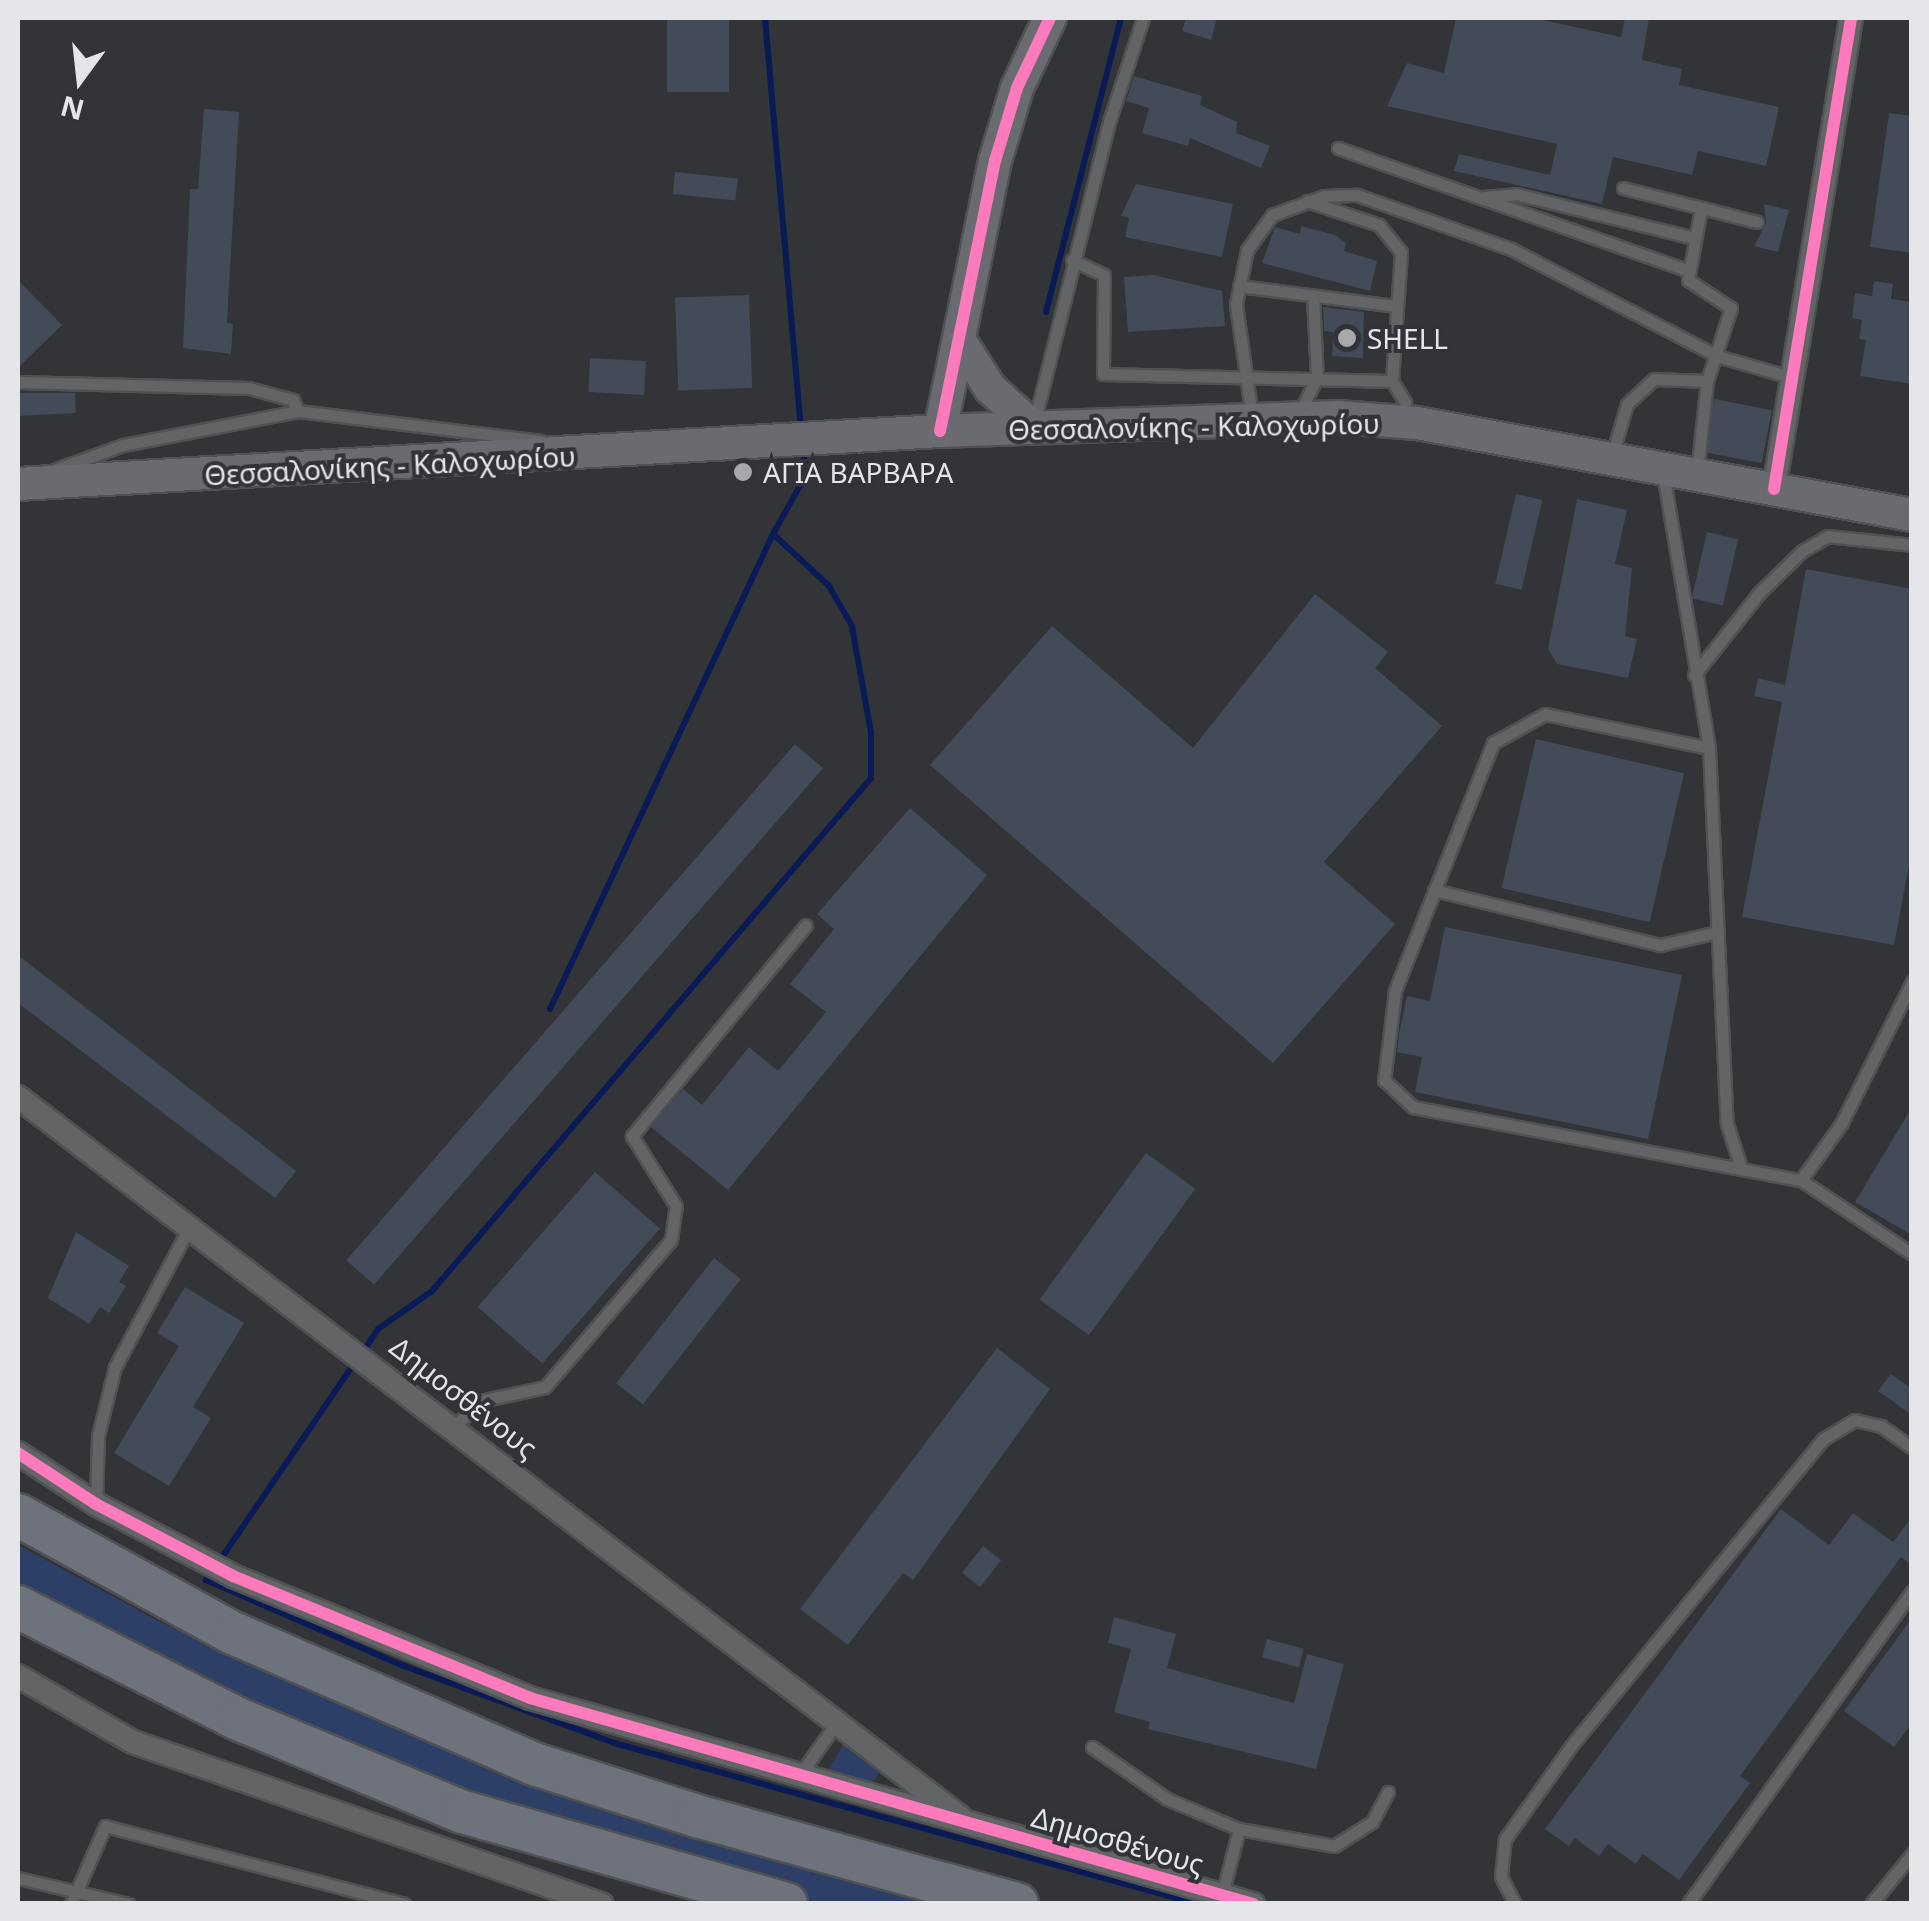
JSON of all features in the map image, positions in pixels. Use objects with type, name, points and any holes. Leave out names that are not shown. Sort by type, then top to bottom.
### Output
[{"type":"highway","points":[[18,1515],[232,1634],[534,1764],[697,1816],[1017,1904]]},
{"type":"highway","points":[[18,1607],[238,1718],[463,1812],[786,1904]]},
{"type":"main road","points":[[940,431],[964,335],[996,161],[1017,88],[1050,18]]},
{"type":"main road","points":[[964,335],[990,388],[1034,428]]},
{"type":"main road","points":[[964,335],[978,432]]},
{"type":"main road","name":"Θεσσαλονίκης - Καλοχωρίου","points":[[18,483],[762,446],[940,431],[1296,419],[1417,423],[1912,514]]},
{"type":"street","points":[[1774,489],[1787,376],[1850,18]]},
{"type":"street","name":"Δημοσθένους","points":[[18,1097],[456,1425],[970,1825],[1252,1904]]},
{"type":"street","points":[[18,1454],[96,1504],[233,1576],[530,1698],[970,1825]]},
{"type":"street","points":[[18,1676],[132,1742],[602,1904]]},
{"type":"lane","points":[[1034,428],[1072,260],[1143,18]]},
{"type":"lane","points":[[1338,148],[1687,270]]},
{"type":"lane","points":[[1623,188],[1758,222]]},
{"type":"lane","points":[[1482,198],[1516,194],[1694,238]]},
{"type":"lane","points":[[1253,421],[1244,375],[1238,286],[1260,229],[1272,214],[1304,199],[1357,195],[1428,217],[1510,249],[1717,356],[1787,376]]},
{"type":"lane","points":[[1304,199],[1378,225],[1401,252],[1392,380],[1404,402]]},
{"type":"lane","points":[[1696,474],[1707,381],[1730,308],[1720,296],[1693,286],[1687,270],[1701,208]]},
{"type":"lane","points":[[1072,260],[1104,274],[1103,374],[1392,380]]},
{"type":"lane","points":[[1238,286],[1395,306]]},
{"type":"lane","points":[[1296,419],[1318,378],[1313,297]]},
{"type":"lane","points":[[1611,458],[1627,404],[1654,379],[1707,381]]},
{"type":"lane","points":[[18,382],[248,388],[293,400],[298,410]]},
{"type":"lane","points":[[18,483],[123,445],[298,410],[478,428],[609,454]]},
{"type":"lane","points":[[1663,468],[1709,748],[1727,1124],[1740,1165]]},
{"type":"lane","points":[[1694,675],[1759,592],[1815,543],[1828,536],[1912,545]]},
{"type":"lane","points":[[1709,748],[1545,714],[1514,727],[1493,743],[1395,991],[1382,1052],[1384,1080],[1404,1104],[1740,1165],[1800,1180],[1912,1254]]},
{"type":"lane","points":[[1434,890],[1660,945],[1718,932]]},
{"type":"lane","points":[[456,1425],[480,1400],[545,1387],[670,1240],[676,1206],[632,1136],[806,925]]},
{"type":"lane","points":[[1800,1180],[1841,1124],[1912,982]]},
{"type":"lane","points":[[96,1504],[98,1436],[115,1366],[190,1226]]},
{"type":"lane","points":[[1515,1904],[1501,1876],[1505,1839],[1571,1746],[1823,1439],[1854,1420],[1882,1426],[1912,1448]]},
{"type":"lane","points":[[1688,1904],[1912,1592]]},
{"type":"lane","points":[[798,1777],[838,1722]]},
{"type":"lane","points":[[1092,1747],[1166,1799],[1239,1830],[1334,1846],[1372,1822],[1388,1792]]},
{"type":"lane","points":[[72,1904],[99,1830],[117,1826],[404,1904]]},
{"type":"lane","points":[[1222,1895],[1239,1830]]},
{"type":"lane","points":[[1871,1904],[1912,1854]]},
{"type":"lane","points":[[18,1878],[129,1904]]},
{"type":"shaded area","points":[[18,1545],[158,1621],[432,1745],[600,1807],[937,1903],[821,1903],[517,1816],[247,1701],[85,1623],[18,1584]]},
{"type":"shaded area","points":[[846,1740],[883,1767],[871,1785],[828,1771]]},
{"type":"building","points":[[1186,18],[1217,18],[1211,40],[1182,31]]},
{"type":"building","points":[[1456,18],[1533,18],[1621,37],[1625,18],[1649,18],[1642,60],[1682,69],[1679,85],[1779,107],[1766,166],[1698,151],[1692,175],[1613,157],[1602,204],[1454,171],[1459,154],[1550,175],[1557,144],[1387,106],[1407,63],[1444,73]]},
{"type":"building","points":[[667,19],[729,19],[729,92],[667,92]]},
{"type":"building","points":[[1134,76],[1202,96],[1200,105],[1237,122],[1236,133],[1270,146],[1261,168],[1190,138],[1188,146],[1142,133],[1149,108],[1126,101]]},
{"type":"building","points":[[204,109],[239,112],[227,323],[233,324],[231,354],[183,348],[190,189],[198,189]]},
{"type":"building","points":[[1889,113],[1912,116],[1912,253],[1870,247]]},
{"type":"building","points":[[675,172],[738,179],[735,200],[673,194]]},
{"type":"building","points":[[1136,184],[1233,204],[1222,257],[1125,237],[1129,218],[1121,216]]},
{"type":"building","points":[[1764,204],[1789,210],[1778,252],[1754,246],[1766,223]]},
{"type":"building","points":[[1301,226],[1335,235],[1346,243],[1344,251],[1377,261],[1370,291],[1262,263],[1275,227],[1300,234]]},
{"type":"building","points":[[1153,275],[1222,291],[1225,326],[1128,332],[1124,277]]},
{"type":"building","points":[[18,280],[62,325],[18,368]]},
{"type":"building","points":[[1874,281],[1893,284],[1891,299],[1912,302],[1912,384],[1860,376],[1866,340],[1859,339],[1862,320],[1852,318],[1855,293],[1872,296]]},
{"type":"building","points":[[749,295],[752,388],[678,391],[675,298]]},
{"type":"building","points":[[1323,307],[1364,312],[1363,358],[1332,356],[1333,332],[1324,331]]},
{"type":"building","points":[[590,358],[646,361],[644,395],[588,392]]},
{"type":"building","points":[[18,393],[75,393],[76,413],[18,416]]},
{"type":"building","points":[[1714,399],[1772,410],[1762,463],[1704,452]]},
{"type":"building","points":[[1516,494],[1542,500],[1522,590],[1495,584]]},
{"type":"building","points":[[1577,499],[1627,510],[1615,564],[1632,568],[1625,636],[1637,639],[1628,678],[1557,664],[1548,649]]},
{"type":"building","points":[[1707,532],[1738,539],[1723,605],[1692,598]]},
{"type":"building","points":[[1806,569],[1912,589],[1912,849],[1894,945],[1742,917],[1782,702],[1754,696],[1758,678],[1785,685]]},
{"type":"building","points":[[1315,594],[1388,652],[1375,668],[1442,726],[1324,862],[1395,924],[1273,1063],[930,765],[1052,626],[1193,748]]},
{"type":"building","points":[[1536,739],[1684,773],[1650,922],[1502,888]]},
{"type":"building","points":[[795,744],[823,768],[374,1284],[346,1260]]},
{"type":"building","points":[[910,808],[987,875],[728,1190],[651,1127],[683,1089],[702,1105],[749,1047],[778,1071],[806,1037],[826,1012],[790,984],[834,929],[817,914]]},
{"type":"building","points":[[1445,927],[1682,975],[1648,1139],[1415,1092],[1422,1057],[1397,1052],[1399,1034],[1407,996],[1430,1001]]},
{"type":"building","points":[[18,955],[296,1171],[275,1198],[18,1003]]},
{"type":"building","points":[[1912,1107],[1912,1235],[1855,1202]]},
{"type":"building","points":[[1146,1153],[1195,1189],[1089,1335],[1040,1299]]},
{"type":"building","points":[[595,1172],[660,1228],[542,1364],[478,1307]]},
{"type":"building","points":[[76,1232],[129,1266],[119,1282],[126,1286],[109,1313],[100,1307],[89,1324],[48,1298]]},
{"type":"building","points":[[714,1258],[741,1279],[643,1404],[616,1383]]},
{"type":"building","points":[[185,1287],[244,1323],[193,1407],[211,1418],[169,1486],[114,1453],[179,1346],[157,1333]]},
{"type":"building","points":[[997,1348],[1050,1389],[913,1580],[903,1573],[848,1645],[800,1609]]},
{"type":"building","points":[[1891,1374],[1912,1389],[1912,1415],[1878,1391]]},
{"type":"building","points":[[1781,1509],[1829,1545],[1853,1513],[1893,1542],[1912,1517],[1912,1565],[1901,1557],[1740,1776],[1750,1783],[1679,1880],[1643,1854],[1636,1864],[1608,1844],[1599,1856],[1575,1838],[1569,1846],[1545,1829]]},
{"type":"building","points":[[983,1546],[1001,1560],[980,1587],[962,1573]]},
{"type":"building","points":[[1114,1617],[1176,1634],[1167,1668],[1294,1703],[1307,1654],[1344,1664],[1316,1769],[1148,1729],[1150,1722],[1114,1712],[1131,1649],[1108,1643]]},
{"type":"building","points":[[1912,1618],[1912,1723],[1894,1747],[1844,1711]]},
{"type":"building","points":[[1267,1639],[1304,1649],[1299,1667],[1262,1657]]},
{"type":"waterway","points":[[765,18],[801,427]]},
{"type":"waterway","points":[[1046,312],[1121,18]]},
{"type":"waterway","points":[[363,1352],[378,1329],[432,1291],[871,778],[871,733],[852,626],[829,586],[773,534],[806,475],[803,450]]},
{"type":"waterway","points":[[550,1009],[773,534]]},
{"type":"waterway","points":[[218,1563],[355,1362]]},
{"type":"waterway","points":[[211,1573],[206,1580],[404,1666],[614,1743],[1198,1904]]},
{"type":"cycle path","points":[[940,431],[995,161],[1017,88],[1050,18]]},
{"type":"cycle path","points":[[1774,489],[1851,18]]},
{"type":"cycle path","points":[[18,1453],[96,1504],[233,1576],[530,1698],[1253,1904]]},
{"type":"place","name":"SHELL","points":[[1347,338]]},
{"type":"place","name":"ΑΓΙΑ ΒΑΡΒΑΡΑ","points":[[743,472]]}]
